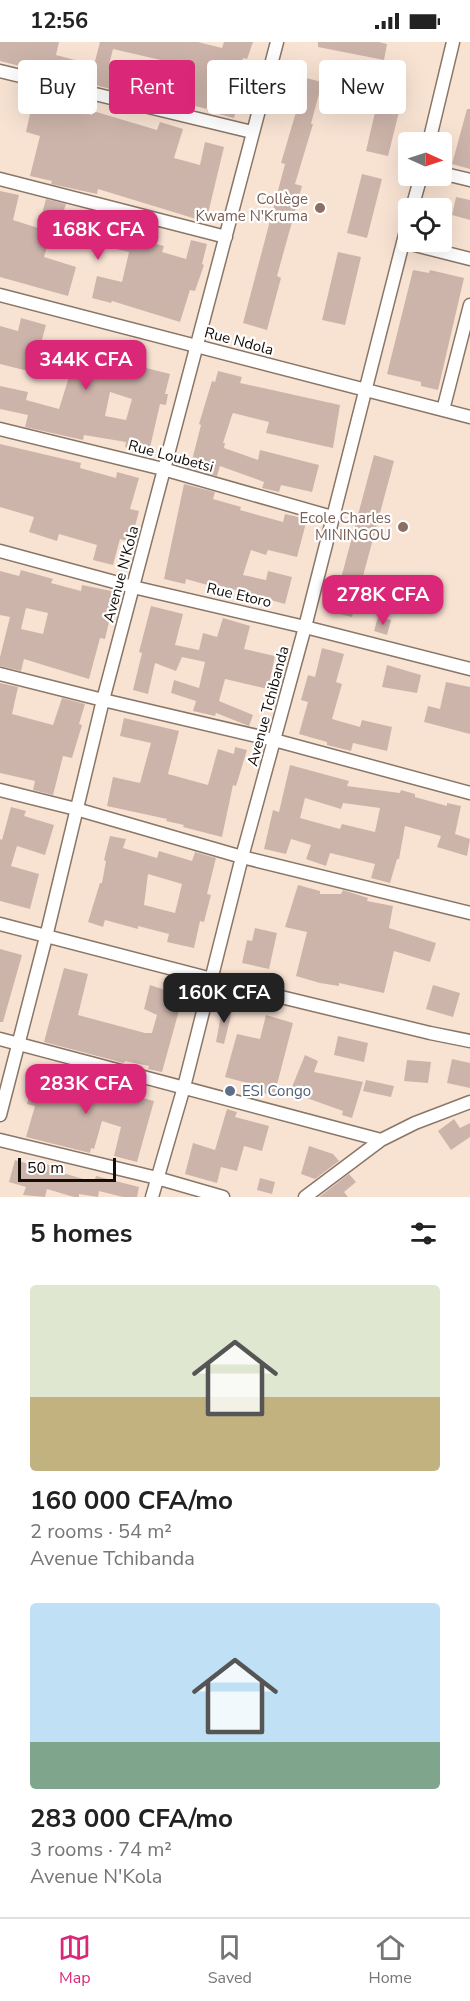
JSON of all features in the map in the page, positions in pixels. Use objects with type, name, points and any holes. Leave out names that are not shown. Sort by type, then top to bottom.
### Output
[{"type":"street","name":"Avenue N'Kola","points":[[0,1115],[103,700],[277,42]]},
{"type":"street","points":[[431,132],[453,42]]},
{"type":"street","points":[[0,70],[252,132]]},
{"type":"street","points":[[452,176],[470,180]]},
{"type":"street","points":[[0,179],[226,237]]},
{"type":"street","name":"Avenue Tchibanda","points":[[152,1197],[184,1087],[242,857],[305,627],[400,252]]},
{"type":"street","points":[[442,252],[470,259]]},
{"type":"street","name":"Rue Ndola","points":[[0,295],[470,417]]},
{"type":"street","points":[[443,410],[466,333],[470,305]]},
{"type":"street","name":"Rue Loubetsi","points":[[0,429],[163,469],[332,517]]},
{"type":"street","name":"Rue Etoro","points":[[0,551],[133,587],[470,669]]},
{"type":"street","points":[[0,674],[274,740],[470,793]]},
{"type":"street","points":[[0,790],[76,809],[242,857],[470,913]]},
{"type":"street","points":[[0,924],[281,997],[430,1034],[470,1041]]},
{"type":"street","points":[[0,1039],[381,1140]]},
{"type":"street","points":[[305,1197],[381,1140],[415,1123],[470,1102]]},
{"type":"street","points":[[0,1140],[157,1178],[223,1197]]},
{"type":"building","points":[[0,42],[59,42],[56,55],[75,60],[18,60],[18,66],[0,61]]},
{"type":"building","points":[[100,42],[198,42],[222,48],[224,42],[253,42],[247,59],[207,60],[207,109],[195,106],[195,60],[161,60],[113,49],[109,60],[109,89],[97,86],[95,60]]},
{"type":"building","points":[[318,42],[387,44],[384,60],[318,47]]},
{"type":"building","points":[[307,78],[319,81],[319,93],[311,124],[313,124],[295,184],[302,186],[277,276],[281,278],[267,330],[243,323],[285,164],[281,163],[295,114],[307,114]]},
{"type":"building","points":[[467,109],[470,109],[470,169],[452,164]]},
{"type":"building","points":[[97,112],[157,130],[160,122],[183,129],[174,158],[200,165],[205,142],[224,147],[206,222],[98,189],[97,194],[51,184],[52,181],[30,176],[40,136],[26,132],[30,114],[92,115]]},
{"type":"building","points":[[219,114],[235,114],[234,118]]},
{"type":"building","points":[[375,114],[398,114],[388,156],[366,151]]},
{"type":"building","points":[[362,174],[382,179],[367,238],[347,233]]},
{"type":"building","points":[[0,191],[19,195],[13,220],[38,228],[46,199],[66,204],[63,213],[129,228],[127,236],[164,246],[162,252],[186,259],[191,240],[207,244],[202,264],[204,265],[195,291],[190,290],[180,322],[112,301],[111,303],[92,298],[97,276],[122,282],[129,252],[91,243],[91,241],[51,233],[44,257],[76,267],[68,296],[0,277]]},
{"type":"building","points":[[456,197],[470,200],[470,220],[452,215]]},
{"type":"building","points":[[338,252],[361,257],[345,325],[322,320]]},
{"type":"building","points":[[413,270],[429,273],[430,270],[464,278],[438,390],[421,386],[421,382],[387,374]]},
{"type":"building","points":[[21,318],[46,325],[40,347],[75,356],[77,349],[115,359],[118,350],[141,357],[138,366],[170,374],[165,394],[168,394],[166,405],[160,404],[149,452],[125,447],[126,442],[84,435],[83,440],[25,427],[28,415],[0,409],[0,386],[28,392],[26,400],[59,409],[69,377],[33,367],[32,372],[0,364],[0,326],[18,331]],"holes":[[[110,392],[132,399],[126,420],[105,416]]]},
{"type":"building","points":[[218,371],[242,377],[240,383],[340,405],[333,448],[266,433],[269,422],[233,413],[232,415],[223,443],[225,443],[224,448],[258,460],[260,450],[319,465],[312,492],[281,485],[279,492],[262,488],[264,482],[220,466],[217,476],[190,468],[201,425],[199,424],[212,381],[215,382]]},
{"type":"building","points":[[0,444],[81,463],[80,468],[116,478],[117,472],[139,478],[130,509],[139,511],[131,542],[120,539],[113,565],[93,560],[97,545],[59,534],[57,541],[29,532],[34,517],[0,507]]},
{"type":"building","points":[[374,455],[394,461],[352,617],[332,612]]},
{"type":"building","points":[[184,484],[215,492],[213,499],[241,507],[240,510],[283,522],[285,514],[307,519],[297,557],[268,550],[266,555],[251,550],[243,575],[266,580],[268,571],[292,577],[285,604],[218,585],[218,588],[186,579],[185,584],[164,579]]},
{"type":"building","points":[[21,570],[53,579],[51,583],[81,591],[82,585],[116,592],[105,639],[100,638],[89,679],[24,659],[21,671],[0,666],[10,617],[0,615],[0,571],[19,576]],"holes":[[[26,608],[48,613],[43,634],[21,629]]]},
{"type":"building","points":[[151,606],[183,614],[175,645],[199,650],[203,633],[217,637],[223,618],[250,626],[244,649],[275,656],[268,689],[225,679],[219,701],[253,715],[249,726],[216,713],[215,716],[193,711],[196,701],[171,693],[174,680],[199,688],[205,662],[182,657],[176,671],[155,663],[148,694],[133,690],[142,653],[139,652]]},
{"type":"building","points":[[378,617],[391,620],[387,635],[374,631]]},
{"type":"building","points":[[322,648],[344,654],[336,682],[342,684],[332,719],[360,727],[362,720],[392,727],[387,751],[353,743],[351,751],[299,734],[308,702],[301,700],[308,675],[315,677]]},
{"type":"building","points":[[387,665],[421,675],[417,693],[382,687]]},
{"type":"building","points":[[446,682],[470,687],[470,734],[424,722],[428,706],[440,709]]},
{"type":"building","points":[[0,683],[18,687],[12,714],[53,725],[62,698],[85,704],[79,724],[82,725],[72,758],[63,756],[53,795],[33,790],[35,781],[0,773]]},
{"type":"building","points":[[124,718],[179,731],[168,774],[208,785],[218,749],[234,754],[235,747],[247,750],[236,786],[233,785],[222,837],[183,827],[184,825],[166,821],[167,819],[107,806],[113,777],[140,783],[151,743],[120,736]]},
{"type":"building","points":[[290,765],[349,781],[347,786],[400,793],[401,790],[415,794],[415,797],[447,806],[447,803],[461,806],[455,834],[470,839],[467,856],[437,847],[441,836],[405,826],[399,859],[397,859],[390,883],[371,878],[375,864],[330,853],[326,866],[306,859],[311,845],[291,839],[286,854],[264,849],[273,810],[279,812]],"holes":[[[305,798],[341,809],[343,803],[380,808],[375,832],[342,824],[340,829],[300,818]]]},
{"type":"building","points":[[11,807],[26,811],[24,816],[54,825],[45,855],[17,846],[11,866],[39,874],[30,909],[0,901],[0,839],[2,840]]},
{"type":"building","points":[[110,836],[126,839],[123,848],[157,858],[159,851],[192,861],[195,852],[216,858],[207,894],[211,895],[204,922],[200,921],[194,948],[167,942],[169,934],[138,926],[138,929],[105,920],[103,927],[88,922],[100,883],[102,883],[106,861],[104,860]],"holes":[[[148,874],[182,884],[175,913],[144,905]]]},
{"type":"building","points":[[298,885],[320,891],[320,894],[341,894],[343,890],[368,898],[367,901],[393,906],[389,928],[436,943],[430,962],[394,951],[384,993],[339,983],[339,986],[320,983],[296,976],[307,932],[285,927]]},
{"type":"building","points":[[255,928],[277,933],[269,969],[242,963],[247,940],[252,941]]},
{"type":"building","points":[[0,949],[22,955],[3,1022],[0,1022]]},
{"type":"building","points":[[64,968],[88,974],[78,1015],[145,1033],[152,1033],[157,1015],[144,1009],[150,985],[183,996],[162,1072],[148,1069],[149,1066],[125,1061],[124,1063],[44,1042]]},
{"type":"building","points":[[433,985],[460,993],[453,1017],[426,1009]]},
{"type":"building","points":[[223,1005],[233,1007],[224,1044],[216,1042]]},
{"type":"building","points":[[266,1015],[293,1023],[274,1096],[246,1088],[247,1083],[225,1077],[237,1034],[260,1039]]},
{"type":"building","points":[[338,1036],[368,1043],[364,1062],[334,1055]]},
{"type":"building","points":[[305,1055],[318,1061],[314,1072],[363,1082],[352,1118],[342,1115],[343,1111],[290,1092]]},
{"type":"building","points":[[452,1059],[470,1063],[470,1088],[447,1083]]},
{"type":"building","points":[[407,1060],[431,1062],[428,1083],[404,1081]]},
{"type":"building","points":[[40,1070],[154,1101],[137,1162],[114,1156],[121,1127],[102,1121],[94,1149],[91,1148],[90,1153],[26,1137],[35,1106],[27,1104],[30,1093],[34,1094]]},
{"type":"building","points":[[366,1080],[394,1086],[391,1097],[363,1091]]},
{"type":"building","points":[[227,1109],[237,1112],[235,1117],[269,1126],[262,1151],[244,1146],[237,1171],[221,1167],[217,1183],[185,1174],[193,1143],[215,1150]]},
{"type":"building","points":[[454,1119],[460,1128],[470,1123],[470,1137],[451,1150],[438,1131]]},
{"type":"building","points":[[309,1146],[333,1154],[339,1161],[315,1179],[301,1174]]},
{"type":"building","points":[[15,1160],[35,1166],[36,1162],[53,1166],[52,1170],[94,1182],[96,1176],[139,1187],[137,1197],[123,1197],[99,1191],[98,1197],[79,1194],[79,1197],[74,1197],[47,1189],[45,1197],[23,1195],[26,1187],[9,1182]]},
{"type":"building","points":[[349,1174],[356,1182],[344,1192],[348,1197],[319,1197]]},
{"type":"building","points":[[260,1178],[275,1182],[272,1194],[257,1190]]},
{"type":"place","name":"Collège Kwame N'Kruma","points":[[320,208]]},
{"type":"place","name":"Ecole Charles MININGOU","points":[[403,527]]},
{"type":"place","name":"ESI Congo","points":[[230,1091]]}]
